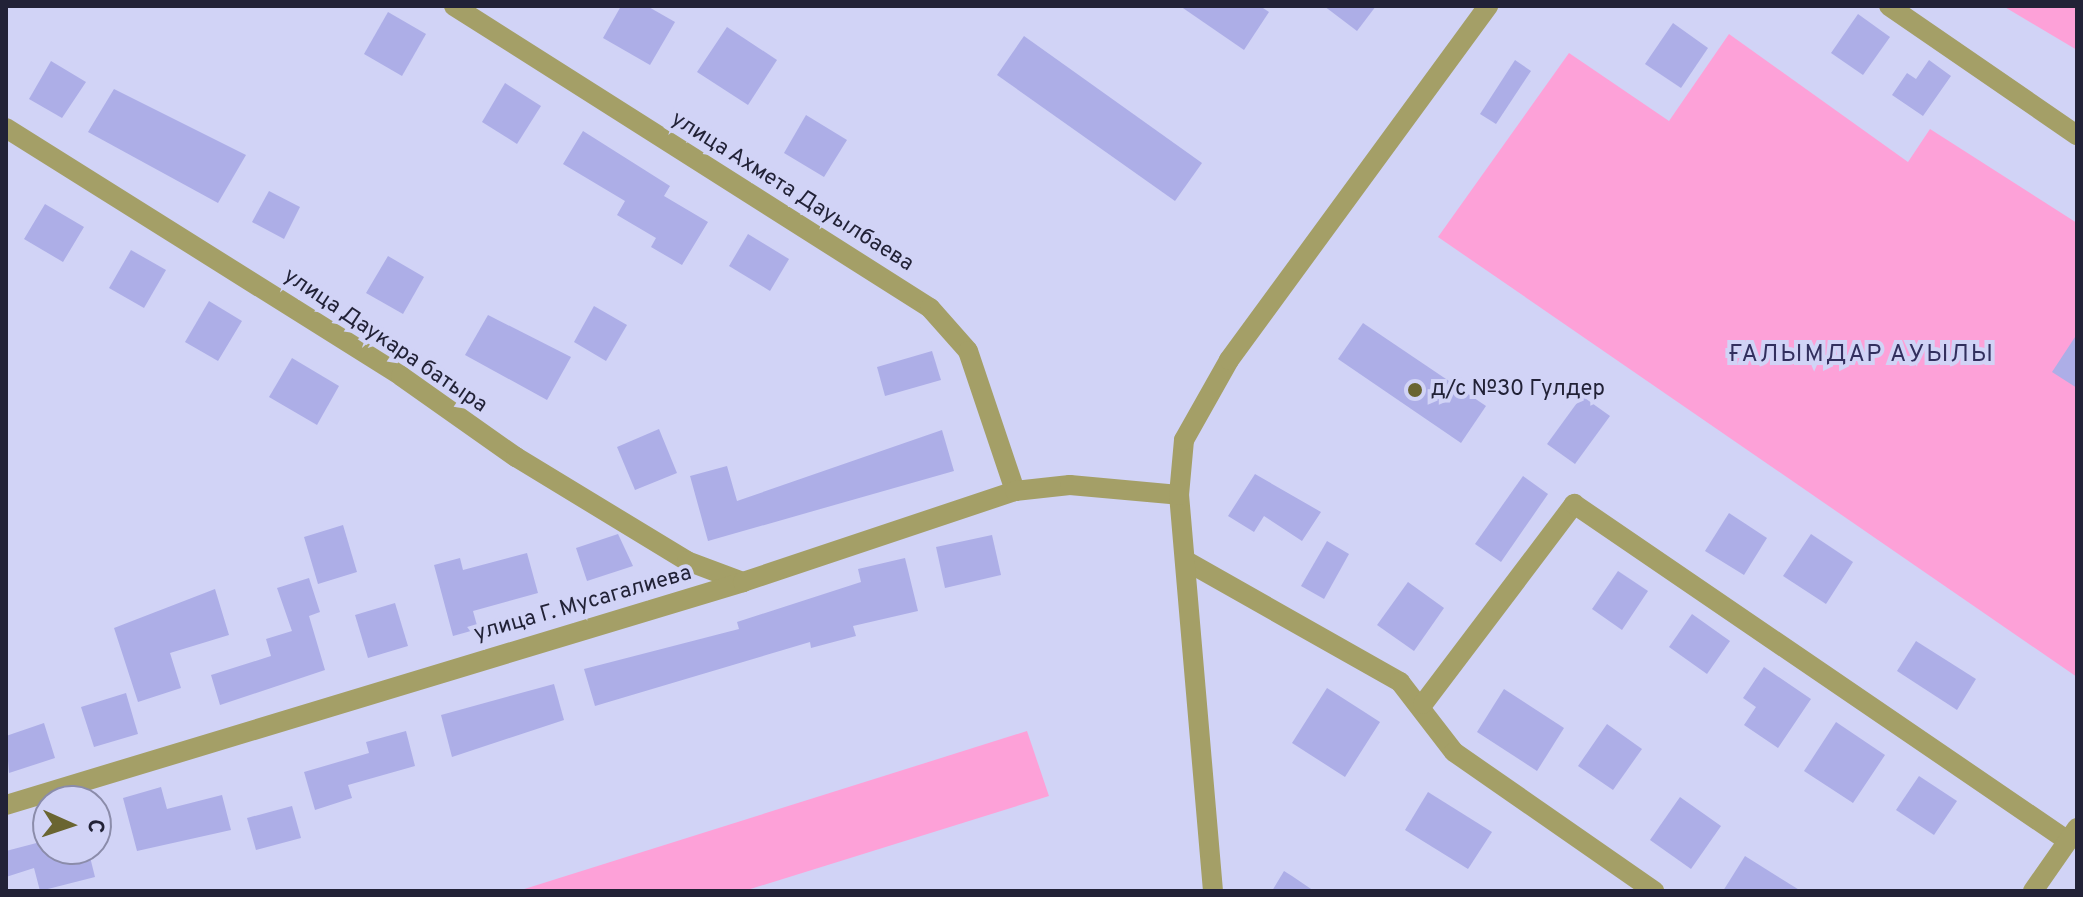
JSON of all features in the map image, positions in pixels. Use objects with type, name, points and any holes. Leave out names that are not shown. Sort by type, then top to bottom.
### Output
[{"type":"street","name":"улица Ахмета Дауылбаева","points":[[454,6],[930,308],[968,351],[1015,491]]},
{"type":"street","points":[[1213,891],[1188,562],[1179,495],[1184,440],[1229,360],[1488,6]]},
{"type":"street","points":[[1889,6],[2077,135]]},
{"type":"street","name":"улица Даукара батыра","points":[[6,128],[401,376],[516,457],[687,561],[743,582]]},
{"type":"street","name":"улица Г. Мусагалиева","points":[[6,805],[743,582],[1015,491],[1070,485],[1179,495]]},
{"type":"street","points":[[1423,704],[1574,504],[2072,834],[2033,891]]},
{"type":"street","points":[[1188,562],[1400,682],[1423,704],[1454,752],[1654,891]]},
{"type":"shaded area","points":[[2003,6],[2077,6],[2077,50]]},
{"type":"shaded area","points":[[1729,34],[1908,162],[1930,129],[2077,223],[2077,677],[1438,237],[1569,53],[1669,121]]},
{"type":"shaded area","points":[[1027,731],[1049,796],[744,891],[518,891]]},
{"type":"building","points":[[621,6],[647,6],[675,22],[650,65],[603,38]]},
{"type":"building","points":[[1180,6],[1260,6],[1269,12],[1244,50]]},
{"type":"building","points":[[1324,6],[1376,6],[1357,31]]},
{"type":"building","points":[[388,12],[426,34],[402,76],[364,54]]},
{"type":"building","points":[[1858,14],[1890,37],[1863,75],[1831,53]]},
{"type":"building","points":[[1673,23],[1708,48],[1681,88],[1645,64]]},
{"type":"building","points":[[727,27],[777,60],[748,105],[697,72]]},
{"type":"building","points":[[1024,36],[1202,163],[1175,201],[997,75]]},
{"type":"building","points":[[1515,60],[1531,71],[1496,124],[1480,114]]},
{"type":"building","points":[[1929,60],[1951,76],[1923,116],[1892,95],[1907,73],[1916,79]]},
{"type":"building","points":[[51,61],[86,82],[62,118],[29,99]]},
{"type":"building","points":[[505,83],[541,106],[517,144],[482,122]]},
{"type":"building","points":[[114,89],[246,155],[218,203],[88,132]]},
{"type":"building","points":[[806,115],[847,140],[824,177],[784,153]]},
{"type":"building","points":[[583,131],[670,186],[664,196],[708,222],[682,265],[651,247],[656,238],[617,215],[625,201],[563,164]]},
{"type":"building","points":[[269,191],[300,207],[284,239],[252,222]]},
{"type":"building","points":[[45,204],[84,227],[63,262],[24,239]]},
{"type":"building","points":[[748,234],[789,259],[770,291],[729,266]]},
{"type":"building","points":[[131,250],[166,270],[144,308],[109,288]]},
{"type":"building","points":[[388,256],[424,277],[403,314],[366,293]]},
{"type":"building","points":[[209,301],[242,321],[218,361],[185,342]]},
{"type":"building","points":[[594,306],[627,325],[606,361],[574,342]]},
{"type":"building","points":[[488,315],[571,357],[547,400],[465,355]]},
{"type":"building","points":[[1363,323],[1486,406],[1461,443],[1338,359]]},
{"type":"building","points":[[2077,334],[2077,388],[2052,372]]},
{"type":"building","points":[[932,351],[941,380],[885,396],[877,367]]},
{"type":"building","points":[[292,358],[339,386],[317,425],[269,397]]},
{"type":"building","points":[[1582,396],[1610,416],[1575,464],[1547,444]]},
{"type":"building","points":[[659,429],[677,473],[635,490],[617,447]]},
{"type":"building","points":[[942,430],[954,471],[708,541],[690,476],[727,466],[737,501]]},
{"type":"building","points":[[1255,474],[1321,512],[1302,541],[1264,516],[1254,532],[1228,516]]},
{"type":"building","points":[[1523,476],[1548,494],[1501,562],[1475,544]]},
{"type":"building","points":[[1729,513],[1767,538],[1744,575],[1705,551]]},
{"type":"building","points":[[343,525],[357,572],[318,584],[304,537]]},
{"type":"building","points":[[618,534],[633,566],[587,581],[576,548]]},
{"type":"building","points":[[1811,534],[1853,562],[1826,604],[1783,576]]},
{"type":"building","points":[[992,535],[1001,575],[945,588],[936,547]]},
{"type":"building","points":[[1327,541],[1349,554],[1324,599],[1301,586]]},
{"type":"building","points":[[527,553],[538,593],[473,611],[478,629],[453,636],[434,565],[460,558],[463,570]]},
{"type":"building","points":[[905,558],[918,611],[853,626],[856,636],[811,648],[810,642],[595,706],[584,669],[739,629],[737,622],[861,582],[858,569]]},
{"type":"building","points":[[1618,571],[1648,591],[1622,630],[1592,609]]},
{"type":"building","points":[[309,578],[320,612],[309,616],[325,670],[220,705],[211,675],[271,656],[266,639],[292,631],[277,588]]},
{"type":"building","points":[[1408,582],[1444,608],[1414,651],[1377,625]]},
{"type":"building","points":[[215,589],[229,635],[170,653],[181,688],[138,702],[114,628]]},
{"type":"building","points":[[395,603],[408,646],[368,658],[355,615]]},
{"type":"building","points":[[1692,614],[1730,641],[1707,674],[1669,647]]},
{"type":"building","points":[[1916,641],[1976,679],[1957,710],[1897,671]]},
{"type":"building","points":[[1764,667],[1811,699],[1778,748],[1744,725],[1756,707],[1743,698]]},
{"type":"building","points":[[554,684],[564,720],[452,757],[441,715]]},
{"type":"building","points":[[1327,688],[1380,722],[1345,777],[1292,743]]},
{"type":"building","points":[[1504,689],[1564,728],[1537,771],[1477,732]]},
{"type":"building","points":[[126,693],[138,734],[94,747],[81,707]]},
{"type":"building","points":[[1836,722],[1885,755],[1853,803],[1804,771]]},
{"type":"building","points":[[44,723],[55,758],[9,773],[6,736]]},
{"type":"building","points":[[1607,724],[1642,749],[1613,790],[1578,766]]},
{"type":"building","points":[[406,731],[415,766],[348,785],[352,798],[315,810],[304,772],[369,753],[366,742]]},
{"type":"building","points":[[1919,776],[1957,801],[1934,835],[1896,810]]},
{"type":"building","points":[[161,787],[167,809],[222,795],[231,830],[137,851],[123,798]]},
{"type":"building","points":[[1428,792],[1492,832],[1468,869],[1405,830]]},
{"type":"building","points":[[1680,797],[1721,826],[1691,869],[1650,840]]},
{"type":"building","points":[[292,806],[301,838],[256,850],[247,818]]},
{"type":"building","points":[[32,844],[32,865],[92,865],[95,877],[40,891],[34,868],[6,877],[6,851]]},
{"type":"building","points":[[1745,856],[1801,891],[1723,891]]},
{"type":"building","points":[[1284,871],[1292,876],[1314,891],[1272,891]]},
{"type":"place","name":"д/с №30 Гулдер","points":[[1415,390]]},
{"type":"district","name":"ҒАЛЫМДАР АУЫЛЫ","points":[[1862,356]]}]
